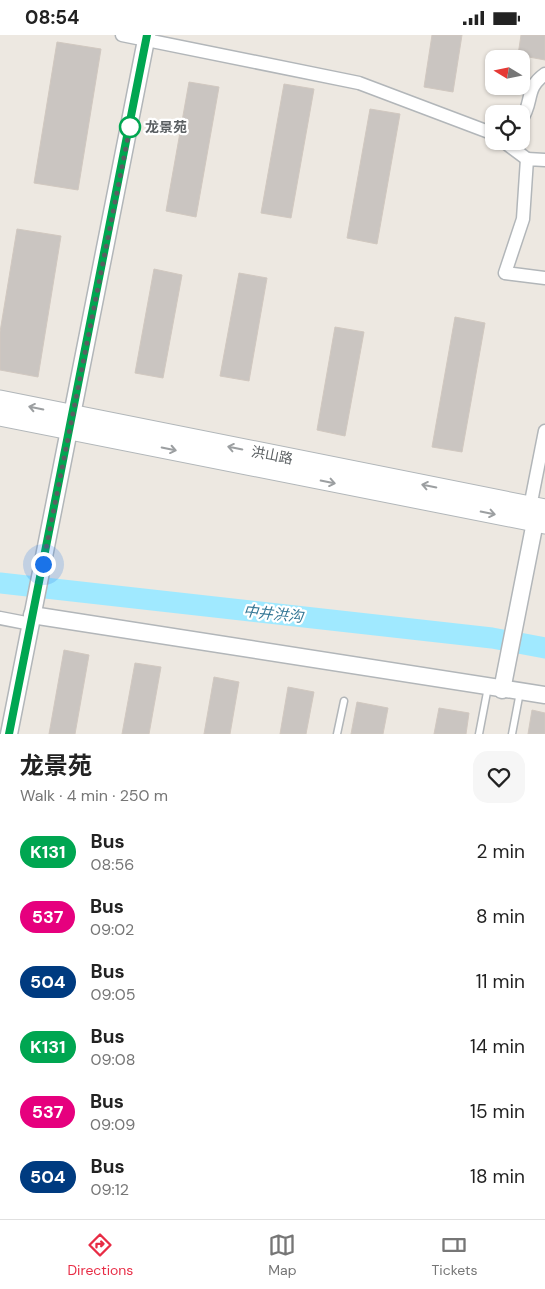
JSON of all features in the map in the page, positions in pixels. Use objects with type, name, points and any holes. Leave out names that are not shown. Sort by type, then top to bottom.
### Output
[{"type":"main road","name":"洪山路","points":[[0,400],[72,422],[283,474],[539,516]]},
{"type":"main road","name":"洪山路","points":[[0,416],[72,422]]},
{"type":"street","points":[[122,35],[147,37],[359,83],[485,131]]},
{"type":"street","points":[[9,734],[147,37]]},
{"type":"street","points":[[527,105],[534,81],[545,74]]},
{"type":"street","points":[[515,150],[527,159],[545,160]]},
{"type":"street","points":[[527,159],[523,219],[505,273],[545,278]]},
{"type":"street","points":[[495,689],[506,670],[539,516],[545,431]]},
{"type":"street","points":[[0,618],[31,620],[545,695]]},
{"type":"lane","points":[[479,734],[495,689]]},
{"type":"lane","points":[[512,734],[520,692]]},
{"type":"lane","points":[[337,734],[344,701]]},
{"type":"building","points":[[432,35],[462,35],[453,92],[424,87]]},
{"type":"building","points":[[521,35],[545,35],[545,60],[530,57],[530,50],[519,50]]},
{"type":"building","points":[[57,42],[101,49],[78,190],[34,183]]},
{"type":"building","points":[[189,82],[219,87],[196,217],[166,211]]},
{"type":"building","points":[[284,84],[314,89],[291,218],[261,213]]},
{"type":"building","points":[[370,109],[400,114],[377,244],[347,238]]},
{"type":"building","points":[[17,229],[61,236],[38,377],[0,370],[0,332]]},
{"type":"building","points":[[154,269],[182,275],[163,378],[135,373]]},
{"type":"building","points":[[239,273],[267,278],[249,381],[220,376]]},
{"type":"building","points":[[455,317],[485,323],[462,452],[432,447]]},
{"type":"building","points":[[335,327],[364,332],[345,436],[317,430]]},
{"type":"building","points":[[64,650],[89,655],[75,734],[49,734]]},
{"type":"building","points":[[135,663],[161,667],[149,734],[122,734]]},
{"type":"building","points":[[214,677],[239,682],[230,734],[204,734]]},
{"type":"building","points":[[288,687],[314,692],[306,734],[280,734]]},
{"type":"building","points":[[357,702],[388,708],[383,734],[351,734]]},
{"type":"building","points":[[439,708],[469,713],[466,734],[434,734]]},
{"type":"building","points":[[532,710],[545,713],[545,734],[528,734]]},
{"type":"waterway","name":"中井洪沟","points":[[0,583],[492,638],[545,648]]},
{"type":"bus line","name":"K131","points":[[9,734],[136,102],[147,35]]},
{"type":"place","name":"龙景苑","points":[[130,127]]},
{"type":"route","points":[[43,564],[130,127]]}]
